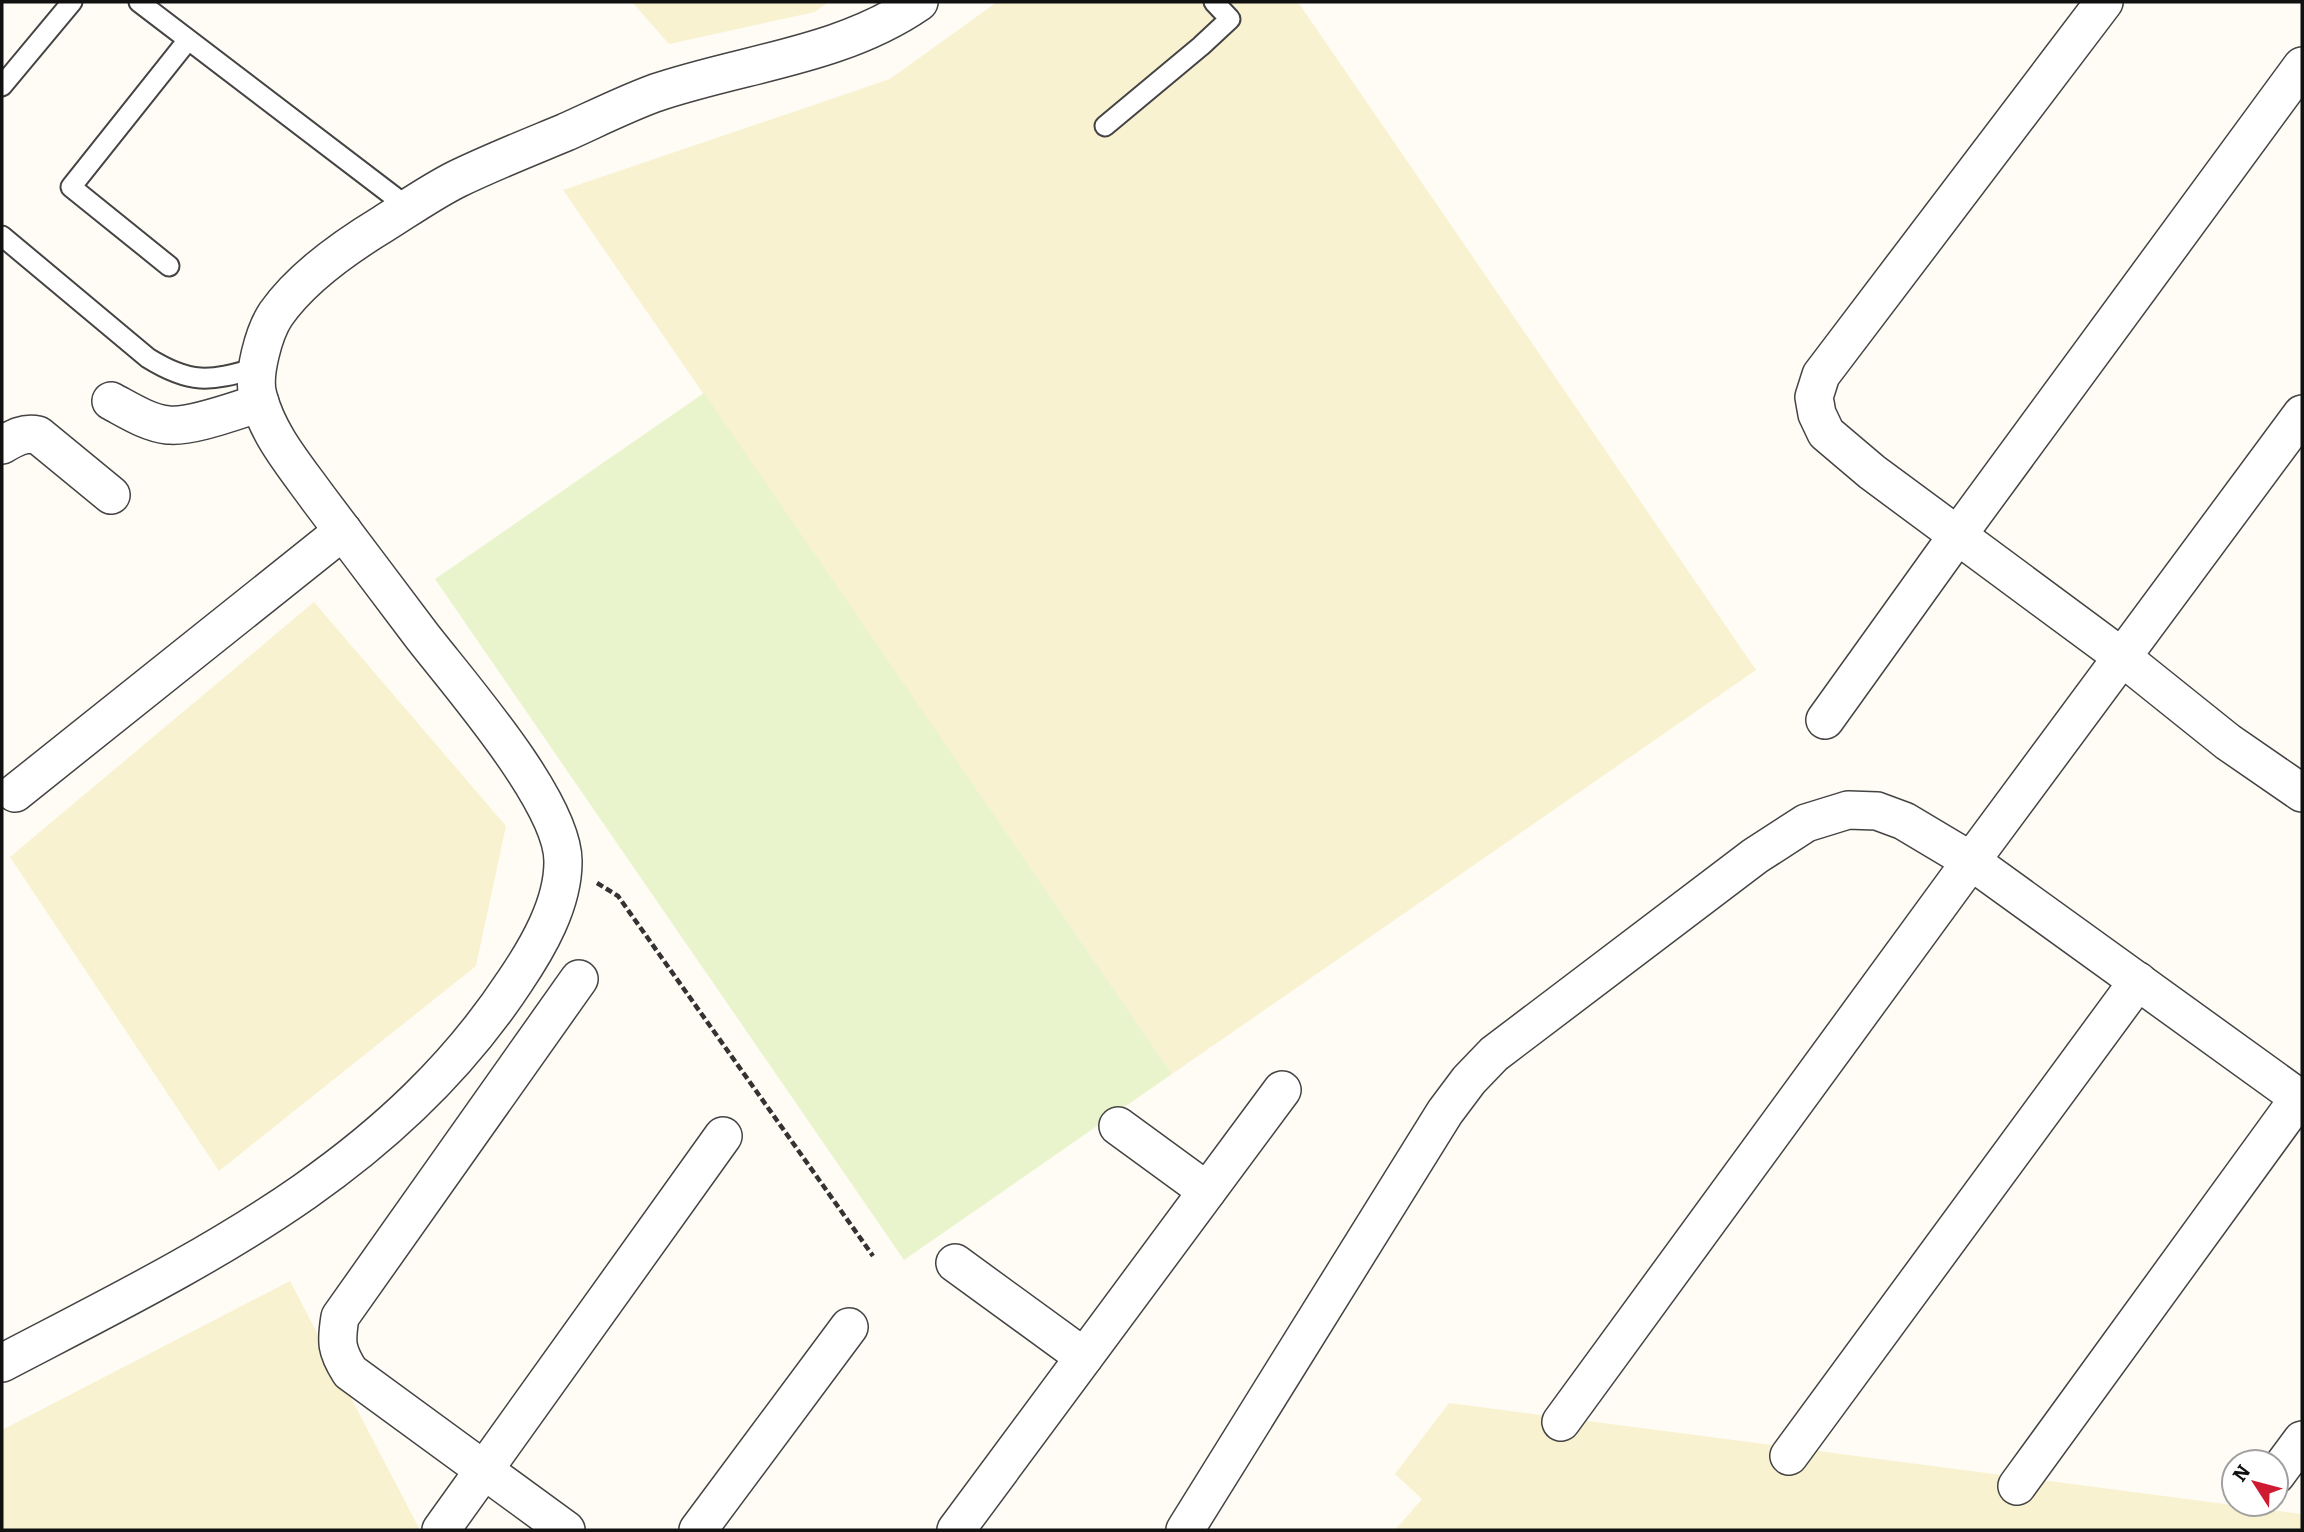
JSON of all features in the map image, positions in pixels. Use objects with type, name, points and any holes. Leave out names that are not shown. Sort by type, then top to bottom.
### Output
[{"type":"street","points":[[2,1363],[178,1271],[253,1226],[327,1176],[384,1132],[443,1074],[492,1016],[542,934],[558,894],[564,863],[561,839],[552,815],[509,749],[280,445],[258,386],[274,317],[311,276],[352,243],[453,180],[654,94],[840,43],[898,16],[919,2]]},
{"type":"street","points":[[2104,2],[1821,375],[1814,397],[1817,414],[1826,433],[1872,471],[2122,657],[2228,742],[2296,777]]},
{"type":"street","points":[[1825,720],[2302,66]]},
{"type":"street","points":[[111,401],[148,419],[167,425],[184,425],[258,386]]},
{"type":"street","points":[[1561,1422],[1970,861],[2302,414]]},
{"type":"street","points":[[2,445],[16,437],[31,433],[38,435],[111,495]]},
{"type":"street","points":[[15,793],[343,531]]},
{"type":"street","points":[[1185,1530],[1445,1112],[1469,1080],[1494,1054],[1755,856],[1806,823],[1848,810],[1877,811],[1905,821],[1970,861],[2301,1099],[2017,1486]]},
{"type":"street","points":[[566,1530],[350,1372],[340,1356],[336,1339],[340,1317],[579,979]]},
{"type":"street","points":[[1789,1456],[2138,981]]},
{"type":"street","points":[[956,1530],[1282,1090]]},
{"type":"street","points":[[1118,1126],[1207,1191]]},
{"type":"street","points":[[441,1530],[723,1136]]},
{"type":"street","points":[[955,1263],[1084,1357]]},
{"type":"street","points":[[698,1530],[849,1327]]},
{"type":"street","points":[[2290,1456],[2302,1440]]},
{"type":"lane","points":[[2,86],[72,2]]},
{"type":"lane","points":[[139,2],[408,208]]},
{"type":"lane","points":[[1105,126],[1230,19],[1214,2]]},
{"type":"lane","points":[[169,266],[71,187],[188,40]]},
{"type":"lane","points":[[2,236],[148,358],[170,372],[195,379],[226,377],[258,386]]},
{"type":"path","points":[[564,863],[618,897],[873,1256]]},
{"type":"shaded area","points":[[632,2],[828,2],[815,12],[669,44]]},
{"type":"shaded area","points":[[997,2],[1298,2],[1756,670],[1172,1074],[563,190],[890,79]]},
{"type":"shaded area","points":[[314,602],[506,826],[476,966],[219,1171],[10,857]]},
{"type":"shaded area","points":[[290,1281],[420,1530],[2,1530],[2,1430]]},
{"type":"shaded area","points":[[1449,1403],[2220,1503],[2220,1518],[2290,1518],[2290,1512],[2302,1514],[2302,1530],[1395,1530],[1422,1499],[1395,1474]]},
{"type":"green space","points":[[704,393],[1172,1074],[904,1260],[435,579]]}]
